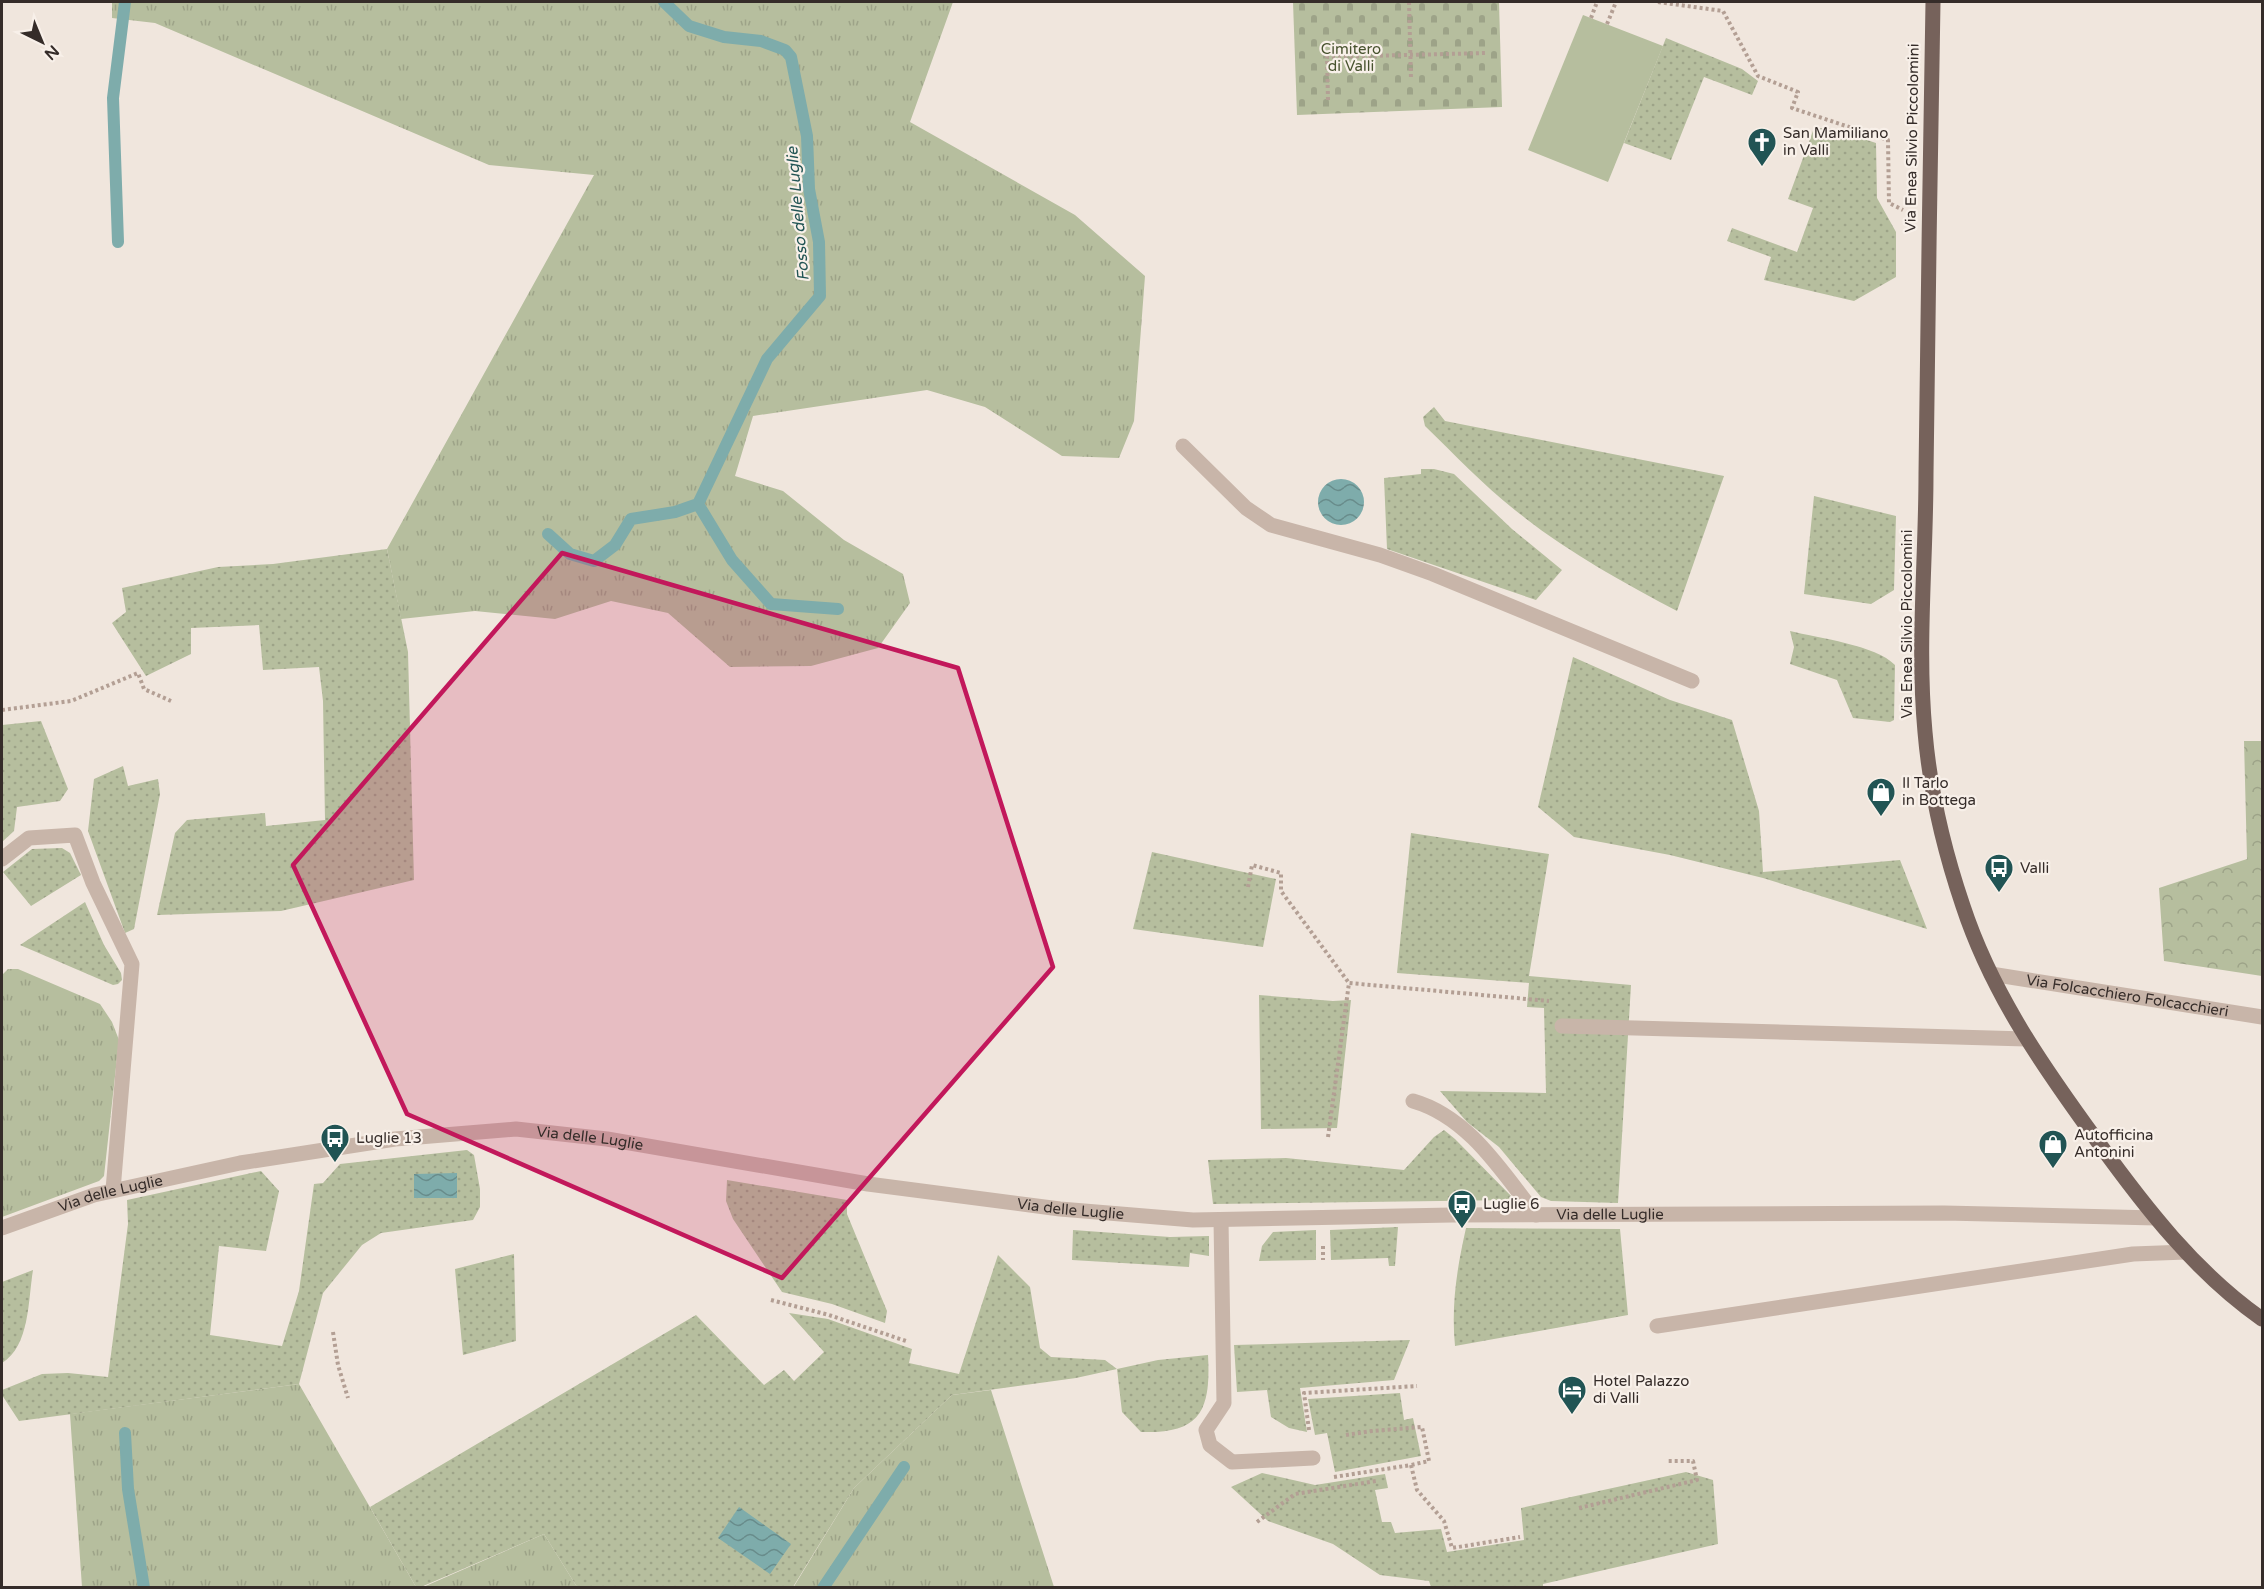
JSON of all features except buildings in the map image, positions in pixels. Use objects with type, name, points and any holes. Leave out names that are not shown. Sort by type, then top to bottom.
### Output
[{"type":"main road","name":"Via Enea Silvio Piccolomini","points":[[1933,2],[1922,642],[1925,732],[1935,802],[1949,860],[1972,930],[1991,974],[2026,1039],[2125,1180],[2156,1218],[2186,1252],[2222,1287],[2262,1319]]},
{"type":"street","points":[[1184,446],[1246,508],[1271,525],[1380,555],[1433,574],[1692,681]]},
{"type":"street","points":[[2,859],[29,838],[75,835],[93,883],[132,964],[113,1190]]},
{"type":"street","name":"Via Folcacchiero Folcacchieri","points":[[1991,974],[2262,1017]]},
{"type":"street","points":[[1562,1026],[2026,1039]]},
{"type":"street","points":[[1413,1101],[1441,1111],[1461,1126],[1498,1166],[1536,1215]]},
{"type":"street","name":"Via delle Luglie","points":[[2,1228],[113,1190],[295,1154],[405,1138],[516,1129],[607,1139],[858,1182],[1145,1217],[1221,1220],[1536,1215],[1944,1213],[2156,1218]]},
{"type":"street","points":[[1221,1220],[1224,1403],[1206,1430],[1210,1445],[1232,1462],[1313,1458]]},
{"type":"street","points":[[1657,1326],[2133,1254],[2186,1252]]},
{"type":"path","points":[[1409,2],[1411,79]]},
{"type":"path","points":[[1592,18],[1597,2]]},
{"type":"path","points":[[1606,24],[1616,2]]},
{"type":"path","points":[[1658,2],[1723,11],[1758,76],[1798,92],[1792,108],[1888,140],[1889,203],[1904,210]]},
{"type":"path","points":[[1328,100],[1327,57],[1486,53]]},
{"type":"path","points":[[2,710],[71,701],[138,673],[144,688],[171,701]]},
{"type":"path","points":[[1248,887],[1252,865],[1281,873],[1281,891],[1349,983],[1328,1137]]},
{"type":"path","points":[[1349,983],[1561,1002],[1562,1026]]},
{"type":"path","points":[[771,1300],[829,1315],[906,1341]]},
{"type":"path","points":[[333,1332],[338,1365],[348,1398]]},
{"type":"path","points":[[1306,1415],[1304,1393],[1417,1386]]},
{"type":"path","points":[[1334,1477],[1429,1461],[1422,1427],[1372,1431],[1346,1436]]},
{"type":"path","points":[[1579,1508],[1696,1480],[1694,1461],[1667,1461]]},
{"type":"path","points":[[1411,1465],[1417,1490],[1444,1521],[1452,1548],[1520,1537]]},
{"type":"path","points":[[1257,1522],[1294,1494],[1376,1481]]},
{"type":"highlighted area","points":[[562,553],[958,668],[1053,967],[782,1278],[407,1114],[293,865]]},
{"type":"green space","points":[[112,2],[953,2],[910,122],[1075,215],[1145,276],[1134,421],[1119,458],[1062,456],[985,407],[927,390],[753,416],[735,476],[783,491],[844,540],[903,574],[910,603],[878,648],[811,666],[730,667],[668,613],[611,601],[555,619],[475,611],[401,619],[387,549],[594,175],[489,165],[155,23],[112,18]]},
{"type":"green space","name":"Cimitero di Valli","points":[[1293,2],[1499,2],[1502,107],[1297,115]]},
{"type":"green space","points":[[1583,15],[1663,46],[1608,182],[1528,150]]},
{"type":"green space","points":[[1666,38],[1742,69],[1758,81],[1752,95],[1704,77],[1671,160],[1624,143]]},
{"type":"green space","points":[[1814,128],[1830,128],[1876,143],[1877,198],[1896,232],[1896,277],[1854,301],[1764,280],[1771,257],[1727,241],[1732,228],[1797,252],[1813,208],[1788,199]]},
{"type":"green space","points":[[1434,407],[1445,421],[1724,476],[1677,611],[1577,554],[1507,504],[1425,426],[1423,417]]},
{"type":"green space","points":[[1421,469],[1434,469],[1454,474],[1512,529],[1562,570],[1536,600],[1387,549],[1384,478],[1421,474]]},
{"type":"green space","points":[[1814,496],[1896,516],[1894,590],[1871,604],[1804,594]]},
{"type":"green space","points":[[387,549],[408,652],[414,880],[281,911],[157,915],[175,833],[187,820],[265,813],[266,826],[325,820],[323,701],[319,667],[263,670],[259,625],[191,628],[191,654],[146,676],[112,623],[126,612],[122,588],[218,567],[273,564]]},
{"type":"green space","points":[[1790,631],[1861,647],[1875,652],[1895,665],[1894,720],[1890,722],[1853,718],[1837,680],[1790,664],[1794,647]]},
{"type":"green space","points":[[1573,657],[1670,700],[1732,720],[1759,811],[1763,872],[1900,860],[1927,929],[1763,878],[1670,855],[1574,837],[1538,807]]},
{"type":"green space","points":[[41,721],[68,789],[60,801],[17,807],[14,831],[2,842],[2,725]]},
{"type":"green space","points":[[2244,741],[2262,741],[2262,976],[2164,961],[2159,888],[2247,859]]},
{"type":"green space","points":[[123,766],[128,786],[158,779],[160,794],[134,929],[125,933],[88,831],[94,779]]},
{"type":"green space","points":[[1411,833],[1549,854],[1529,976],[1631,985],[1618,1203],[1551,1201],[1541,1197],[1499,1147],[1467,1122],[1440,1091],[1546,1093],[1544,1008],[1527,1007],[1529,983],[1397,973]]},
{"type":"green space","points":[[62,848],[70,853],[81,875],[31,906],[3,872],[32,849]]},
{"type":"green space","points":[[1152,852],[1276,879],[1263,947],[1133,929]]},
{"type":"green space","points":[[85,902],[104,945],[121,973],[122,980],[118,984],[113,985],[20,945]]},
{"type":"green space","points":[[8,969],[18,969],[100,1004],[112,1022],[119,1040],[104,1176],[99,1181],[2,1217],[2,975]]},
{"type":"green space","points":[[1259,995],[1333,1001],[1351,1000],[1337,1128],[1261,1129]]},
{"type":"green space","points":[[1444,1130],[1515,1200],[1213,1204],[1208,1160],[1286,1158],[1404,1170],[1434,1137]]},
{"type":"green space","points":[[467,1150],[474,1155],[480,1189],[480,1207],[473,1220],[381,1233],[362,1245],[323,1293],[299,1384],[19,1421],[2,1395],[2,1390],[42,1374],[68,1373],[108,1377],[128,1224],[127,1200],[261,1171],[279,1191],[266,1251],[219,1246],[210,1335],[282,1346],[299,1291],[314,1184],[323,1183],[340,1164]]},
{"type":"green space","points":[[727,1180],[847,1200],[847,1214],[887,1311],[885,1323],[832,1304],[782,1292],[733,1219],[726,1201]]},
{"type":"green space","points":[[1398,1227],[1395,1266],[1389,1266],[1388,1258],[1331,1260],[1330,1230]]},
{"type":"green space","points":[[1466,1228],[1620,1229],[1628,1315],[1455,1346],[1456,1287]]},
{"type":"green space","points":[[1073,1230],[1170,1237],[1209,1236],[1209,1256],[1190,1253],[1189,1267],[1072,1260]]},
{"type":"green space","points":[[1316,1230],[1316,1260],[1259,1261],[1262,1246],[1273,1232]]},
{"type":"green space","points":[[514,1254],[516,1341],[463,1355],[455,1269]]},
{"type":"green space","points":[[998,1255],[1030,1287],[1040,1348],[1051,1357],[1105,1360],[1117,1369],[1076,1378],[952,1395],[854,1488],[793,1587],[577,1587],[544,1534],[421,1587],[416,1587],[370,1507],[696,1315],[764,1385],[784,1370],[794,1381],[824,1352],[789,1313],[828,1319],[912,1349],[909,1363],[959,1374]]},
{"type":"green space","points":[[33,1270],[23,1334],[18,1346],[2,1363],[2,1282]]},
{"type":"green space","points":[[1410,1340],[1394,1380],[1300,1388],[1307,1432],[1289,1428],[1271,1417],[1267,1390],[1237,1392],[1234,1345]]},
{"type":"green space","points":[[1208,1355],[1207,1391],[1204,1404],[1198,1415],[1177,1429],[1141,1432],[1122,1412],[1117,1369],[1158,1360]]},
{"type":"green space","points":[[299,1384],[416,1587],[82,1587],[70,1414]]},
{"type":"green space","points":[[991,1390],[1054,1587],[793,1588],[854,1488],[952,1395]]},
{"type":"green space","points":[[1400,1393],[1404,1420],[1413,1418],[1421,1456],[1335,1472],[1327,1433],[1315,1435],[1308,1399]]},
{"type":"green space","points":[[1686,1472],[1713,1480],[1718,1544],[1543,1584],[1543,1588],[1431,1587],[1429,1581],[1380,1575],[1333,1544],[1268,1521],[1231,1487],[1262,1473],[1315,1485],[1385,1474],[1388,1488],[1375,1490],[1382,1522],[1391,1522],[1395,1533],[1441,1529],[1447,1552],[1524,1540],[1521,1508]]},
{"type":"green space","points":[[544,1534],[577,1587],[421,1588]]},
{"type":"water","points":[[1346,479],[1358,485],[1363,493],[1363,511],[1358,519],[1350,524],[1336,525],[1324,519],[1319,511],[1318,497],[1324,485],[1332,480]]},
{"type":"water","points":[[457,1173],[457,1198],[414,1198],[414,1174]]},
{"type":"water","points":[[739,1507],[791,1544],[770,1574],[718,1538]]},
{"type":"waterway","points":[[118,242],[113,98],[125,2]]},
{"type":"waterway","name":"Fosso delle Luglie","points":[[664,2],[689,26],[724,37],[761,41],[785,50],[791,57],[807,136],[809,189],[819,242],[820,296],[767,359],[698,504],[732,560],[771,604],[838,609]]},
{"type":"waterway","points":[[548,534],[570,554],[594,561],[615,545],[631,519],[675,512],[698,504]]},
{"type":"waterway","points":[[125,1433],[128,1489],[144,1588]]},
{"type":"waterway","points":[[823,1588],[904,1467]]},
{"type":"place","name":"San Mamiliano in Valli","points":[[1762,168]]},
{"type":"place","name":"Il Tarlo in Bottega","points":[[1881,818]]},
{"type":"place","name":"Valli","points":[[1999,894]]},
{"type":"place","name":"Luglie 13","points":[[335,1164]]},
{"type":"place","name":"Autofficina Antonini","points":[[2053,1170]]},
{"type":"place","name":"Luglie 6","points":[[1462,1230]]},
{"type":"place","name":"Hotel Palazzo di Valli","points":[[1572,1416]]}]
